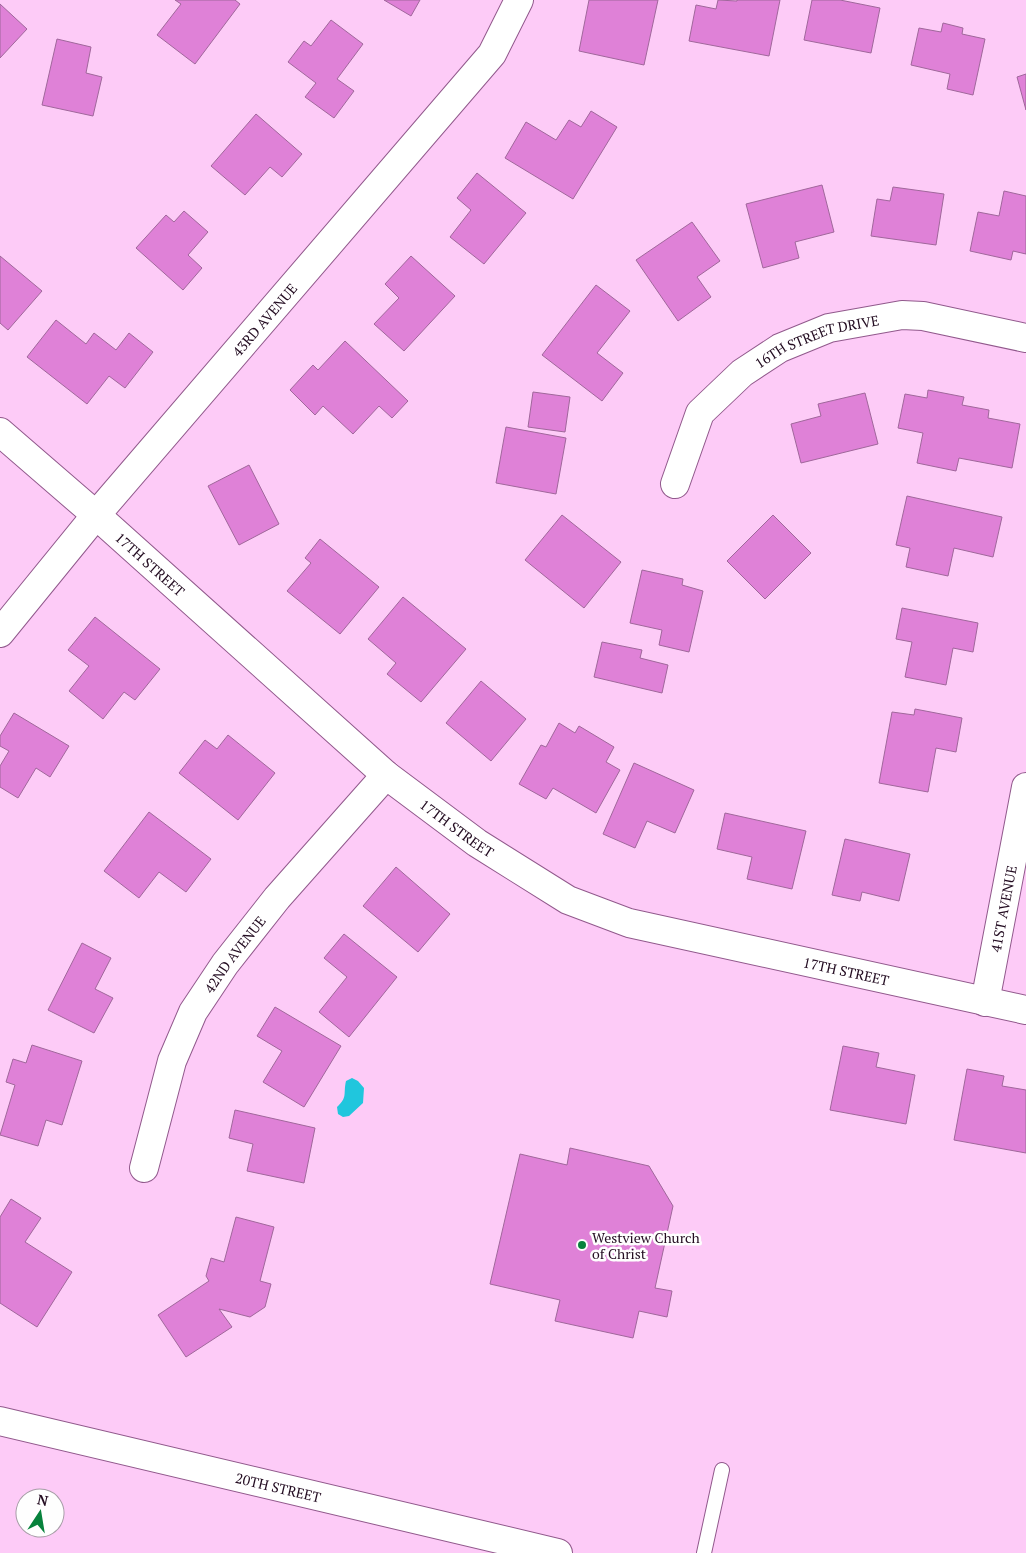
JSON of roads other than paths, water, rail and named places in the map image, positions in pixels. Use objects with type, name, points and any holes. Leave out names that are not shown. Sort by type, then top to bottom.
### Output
[{"type":"street","name":"43RD AVENUE","points":[[0,633],[96,515],[492,54],[518,0]]},
{"type":"street","name":"16TH STREET DRIVE","points":[[674,484],[700,413],[742,373],[780,348],[829,328],[902,315],[923,316],[1026,338]]},
{"type":"street","name":"17TH STREET","points":[[0,432],[96,515],[386,775],[478,843],[568,900],[629,923],[1026,1010]]},
{"type":"street","name":"42ND AVENUE","points":[[144,1168],[172,1061],[193,1012],[225,964],[277,898],[386,775]]},
{"type":"street","name":"41ST AVENUE","points":[[985,1002],[1026,786]]},
{"type":"street","name":"20TH STREET","points":[[0,1421],[558,1553]]},
{"type":"lane","points":[[704,1553],[722,1470]]},
{"type":"water","points":[[352,1078],[358,1081],[364,1088],[363,1103],[349,1116],[343,1117],[338,1114],[337,1107],[344,1098],[346,1081]]},
{"type":"place","name":"Westview Church of Christ","points":[[582,1245]]}]
